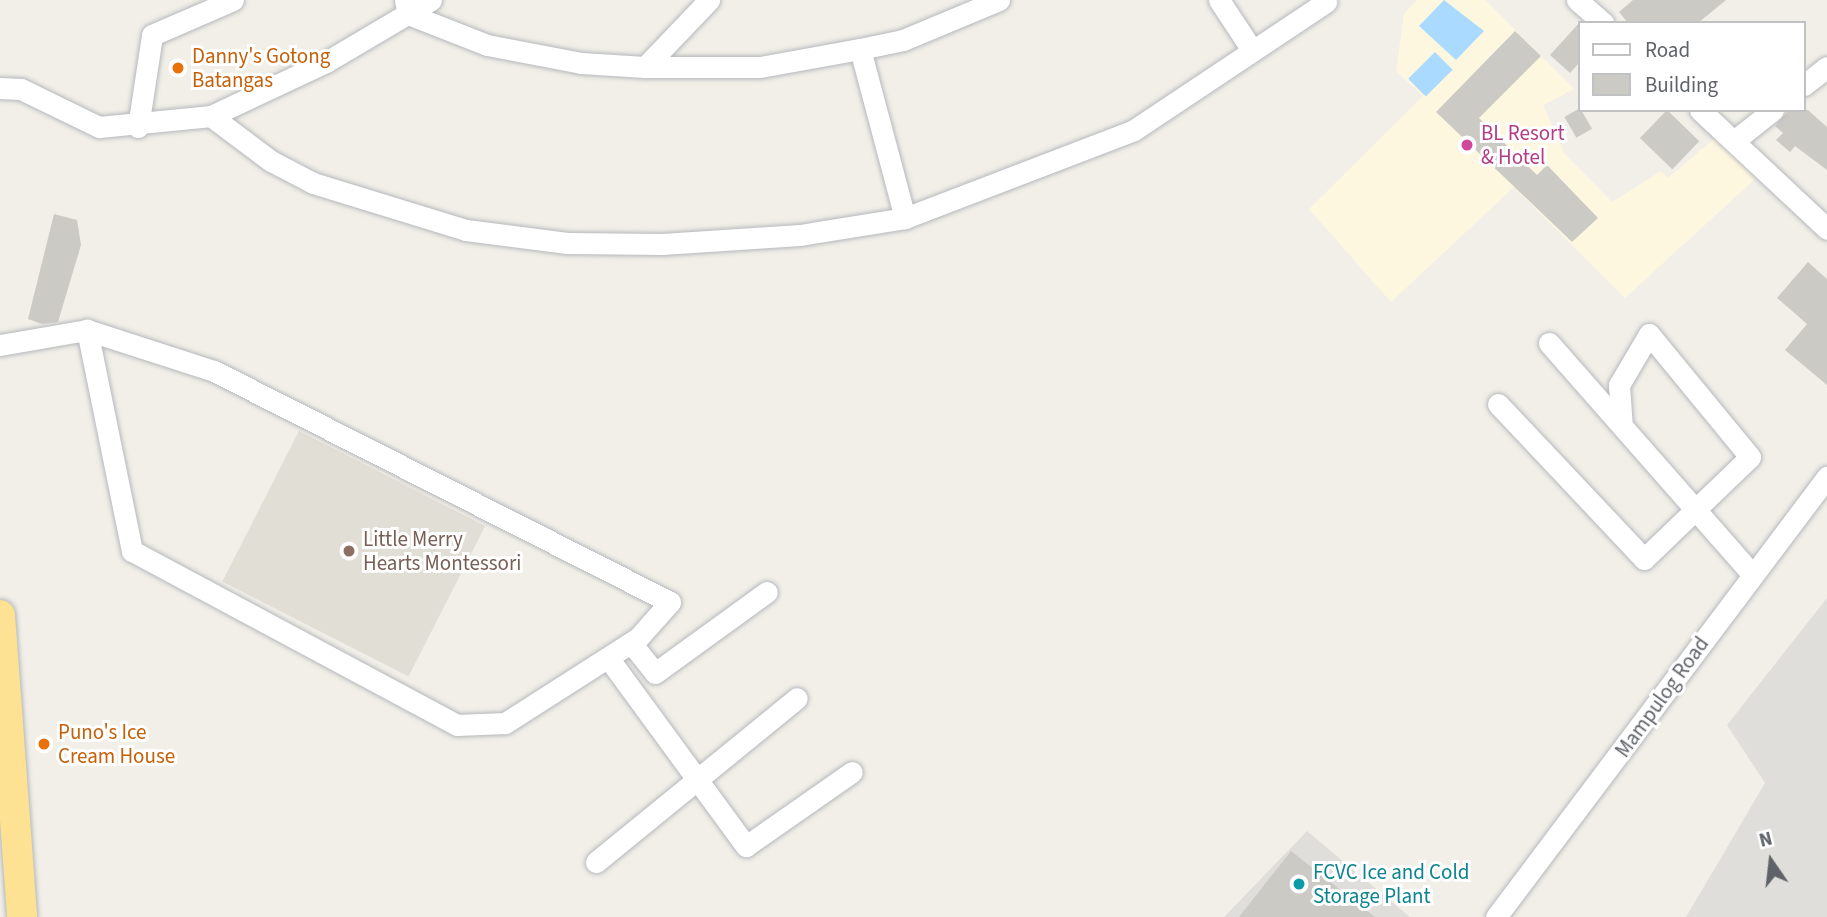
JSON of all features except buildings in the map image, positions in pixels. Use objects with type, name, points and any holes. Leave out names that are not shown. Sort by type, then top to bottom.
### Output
[{"type":"highway","points":[[0,615],[8,850],[22,917]]},
{"type":"street","points":[[138,127],[152,35],[233,0]]},
{"type":"street","points":[[0,88],[21,89],[99,127],[138,127],[211,116],[326,62],[406,7],[430,0]]},
{"type":"street","points":[[645,67],[709,0]]},
{"type":"street","points":[[940,22],[945,0]]},
{"type":"street","points":[[406,7],[487,45],[581,63],[645,67],[760,67],[903,40],[940,22],[999,0]]},
{"type":"street","points":[[1219,0],[1252,50]]},
{"type":"street","points":[[1577,0],[1601,21]]},
{"type":"street","points":[[211,116],[271,161],[313,183],[466,230],[567,243],[662,244],[800,235],[905,218],[1134,130],[1326,2]]},
{"type":"street","points":[[860,49],[905,218]]},
{"type":"street","points":[[1806,83],[1827,67]]},
{"type":"street","points":[[1702,112],[1827,229]]},
{"type":"street","points":[[1734,141],[1770,112]]},
{"type":"street","points":[[0,345],[87,330],[214,371],[670,602],[631,643],[505,723],[457,725],[132,551],[87,330]]},
{"type":"street","points":[[1498,404],[1644,559],[1695,513],[1750,457],[1649,334],[1619,385],[1622,424]]},
{"type":"street","points":[[1549,343],[1622,424],[1695,513],[1751,573]]},
{"type":"street","name":"Mampulog Road","points":[[1496,917],[1751,573],[1827,477]]},
{"type":"street","points":[[631,643],[655,673],[767,592]]},
{"type":"street","points":[[609,659],[746,846],[852,772]]},
{"type":"street","points":[[596,862],[695,777],[797,698]]},
{"type":"shaded area","name":"BL Resort & Hotel","points":[[1417,0],[1485,0],[1574,89],[1543,105],[1564,153],[1612,202],[1661,171],[1668,178],[1715,138],[1756,178],[1625,298],[1514,187],[1391,302],[1309,209],[1423,96],[1396,71],[1404,14]]},
{"type":"shaded area","name":"Little Merry Hearts Montessori","points":[[299,431],[485,526],[408,676],[222,582]]},
{"type":"shaded area","points":[[1827,598],[1827,917],[1686,917],[1765,783],[1727,725]]},
{"type":"shaded area","points":[[1307,831],[1410,917],[1224,917]]},
{"type":"water","points":[[1444,0],[1484,31],[1456,60],[1419,26]]},
{"type":"water","points":[[1435,52],[1453,70],[1426,97],[1408,79]]},
{"type":"place","name":"Danny's Gotong Batangas","points":[[178,68]]},
{"type":"place","name":"BL Resort & Hotel","points":[[1467,145]]},
{"type":"place","name":"Little Merry Hearts Montessori","points":[[349,551]]},
{"type":"place","name":"Puno's Ice Cream House","points":[[44,744]]},
{"type":"place","name":"FCVC Ice and Cold Storage Plant","points":[[1299,884]]}]
